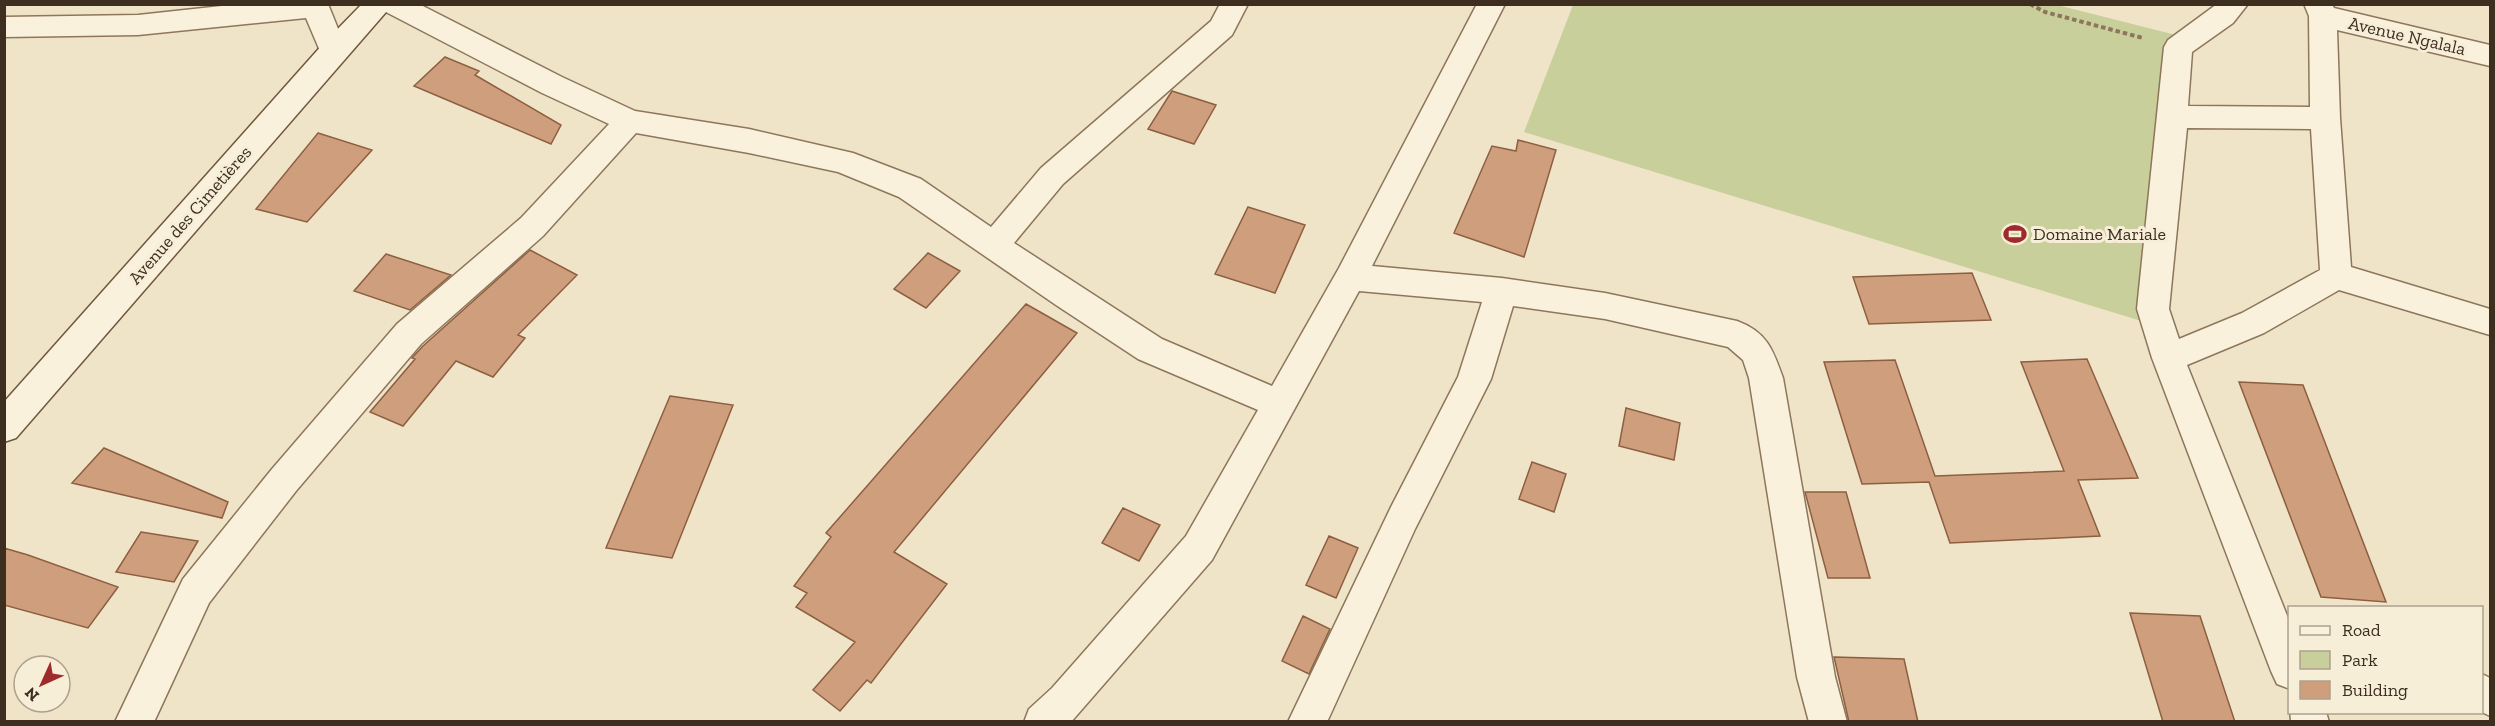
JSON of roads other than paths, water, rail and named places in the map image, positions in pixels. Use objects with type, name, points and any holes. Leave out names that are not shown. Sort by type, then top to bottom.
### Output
[{"type":"street","name":"Avenue des Cimetières","points":[[4,427],[333,51],[379,4]]},
{"type":"street","points":[[394,4],[552,85],[630,121],[749,141],[843,162],[910,188],[1067,296],[1150,349],[1281,405]]},
{"type":"street","points":[[994,245],[1052,177],[1222,28],[1234,4]]},
{"type":"street","points":[[1043,722],[1065,701],[1199,548],[1281,405],[1350,277],[1491,4]]},
{"type":"street","points":[[2234,4],[2223,16],[2178,47],[2153,309],[2168,358],[2278,620],[2288,666]]},
{"type":"street","points":[[4,27],[138,25],[315,6],[333,51]]},
{"type":"street","points":[[2320,10],[2336,276]]},
{"type":"street","name":"Avenue Ngalala","points":[[2320,10],[2490,55]]},
{"type":"street","points":[[2173,117],[2325,118]]},
{"type":"street","points":[[134,722],[196,591],[284,480],[409,334],[532,227],[630,121]]},
{"type":"street","points":[[2168,358],[2253,323],[2336,276],[2490,322]]},
{"type":"street","points":[[1350,277],[1502,291],[1605,306],[1737,335],[1757,352],[1766,378],[1816,677],[1828,722]]},
{"type":"street","points":[[1307,722],[1403,518],[1474,379],[1502,291]]},
{"type":"place","name":"Domaine Mariale","points":[[2015,234]]}]
